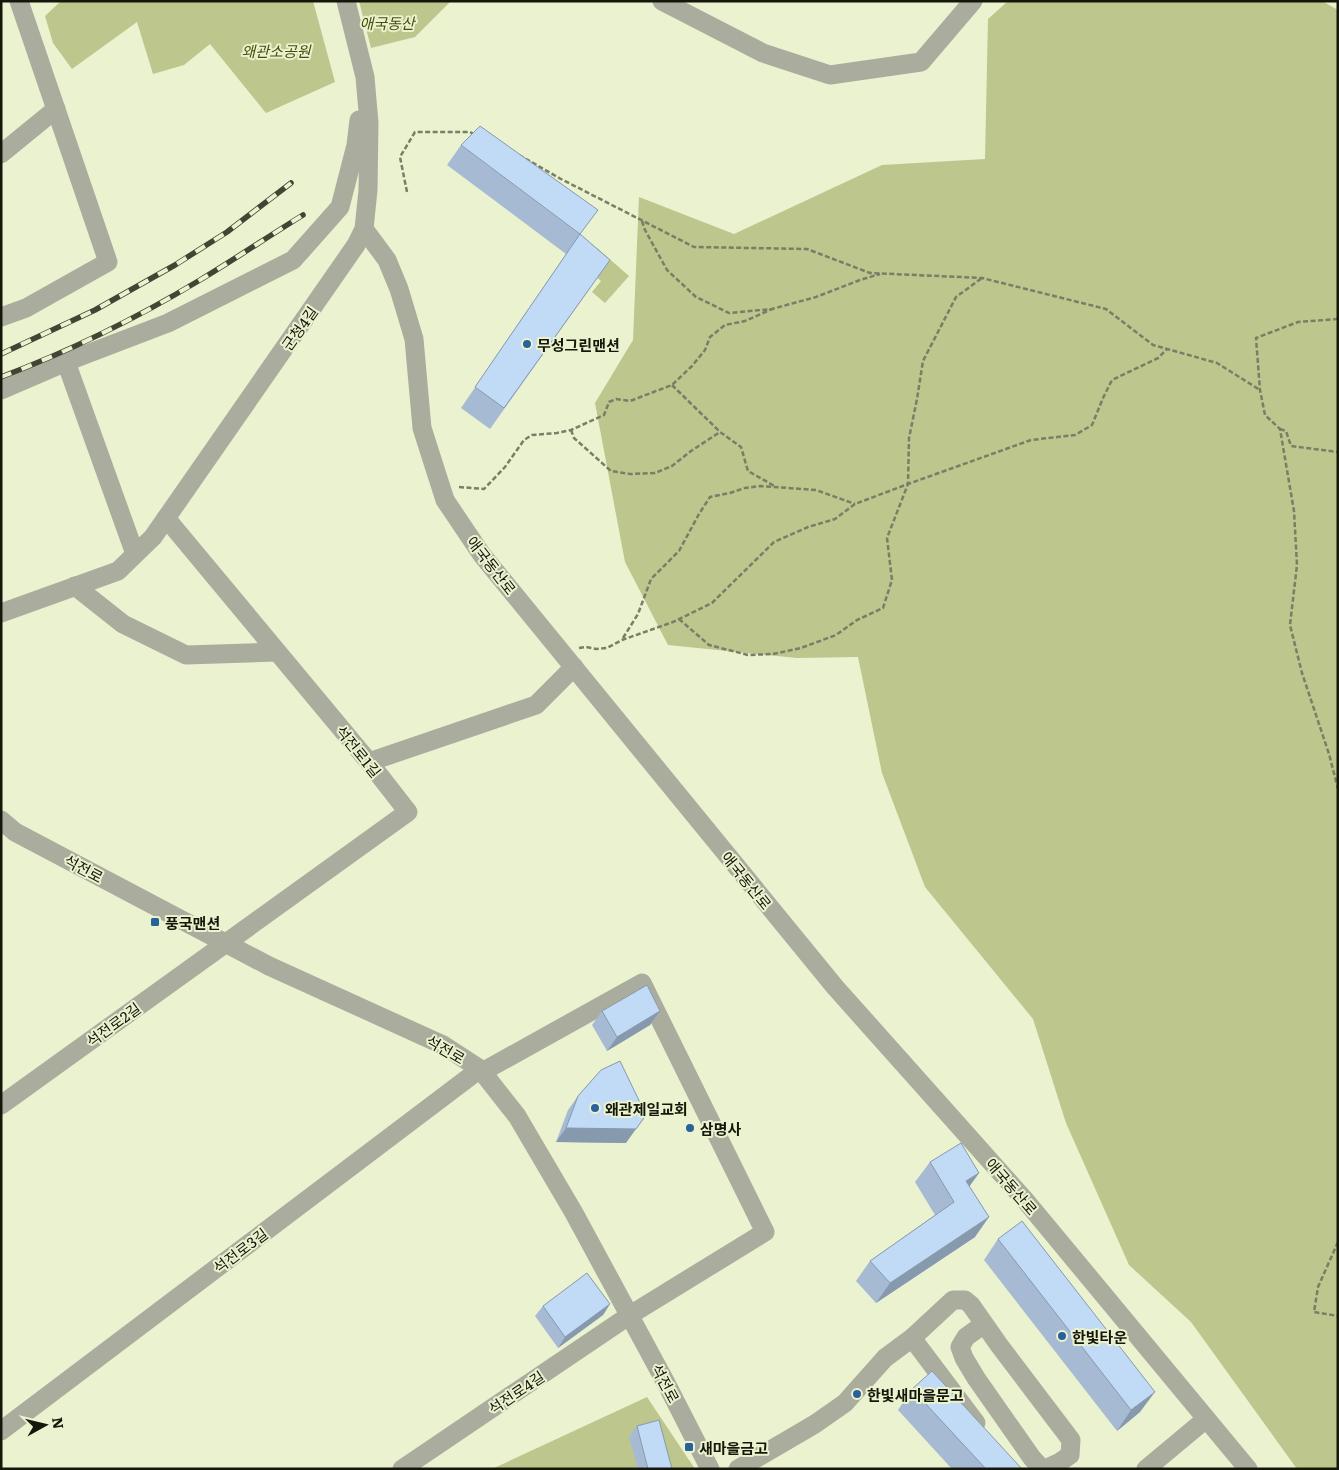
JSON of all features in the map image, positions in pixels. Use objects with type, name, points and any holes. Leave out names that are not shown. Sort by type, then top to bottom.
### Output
[{"type":"street","points":[[1,317],[26,308],[108,262],[19,1]]},
{"type":"street","name":"군청4길","points":[[1,613],[118,570],[153,537],[356,245],[364,229],[368,190],[370,123],[365,77],[346,1]]},
{"type":"street","points":[[662,1],[763,53],[830,75],[921,62],[973,1]]},
{"type":"street","points":[[1,390],[66,362],[168,323],[293,260],[340,207],[356,146],[365,77]]},
{"type":"street","points":[[1,154],[56,109]]},
{"type":"street","name":"애국동산로","points":[[364,229],[387,260],[399,289],[414,339],[422,428],[445,500],[482,555],[835,987],[1025,1200],[1248,1469]]},
{"type":"street","points":[[66,362],[135,554]]},
{"type":"street","name":"석전로1길","points":[[166,518],[369,762],[408,812],[225,943]]},
{"type":"street","points":[[75,586],[123,624],[186,655],[276,652]]},
{"type":"street","points":[[369,762],[536,705],[570,663]]},
{"type":"street","name":"석전로","points":[[1,820],[15,832],[269,966],[443,1045],[481,1071],[517,1116],[574,1213],[710,1469]]},
{"type":"street","name":"석전로2길","points":[[1,1105],[225,943]]},
{"type":"street","name":"석전로3길","points":[[1,1431],[481,1071],[642,983],[765,1232],[630,1316]]},
{"type":"street","points":[[738,1469],[815,1424],[845,1403],[885,1358],[912,1338],[954,1300],[965,1300],[971,1305],[1071,1440],[1070,1455],[1060,1462],[1044,1469],[1032,1458],[964,1358],[960,1347],[966,1337],[984,1324]]},
{"type":"street","name":"석전로4길","points":[[402,1469],[630,1316]]},
{"type":"street","points":[[912,1338],[988,1438]]},
{"type":"street","points":[[1146,1469],[1206,1419]]},
{"type":"path","points":[[407,192],[400,157],[415,132],[470,132],[478,136]]},
{"type":"path","points":[[512,150],[560,179],[694,247],[807,249],[870,273],[982,278],[1106,309],[1153,345],[1217,363],[1260,390]]},
{"type":"path","points":[[642,221],[644,230],[667,270],[696,297],[728,313],[772,308],[816,297],[882,273]]},
{"type":"path","points":[[679,619],[710,645],[748,655],[773,654],[801,648],[836,635],[857,620],[883,608],[892,580],[887,538],[908,484],[908,438],[923,361],[956,296],[982,278]]},
{"type":"path","points":[[440,484],[484,489],[505,467],[524,440],[532,436],[557,434],[571,430],[604,415],[609,402],[616,399],[630,401],[672,385],[692,366],[705,350],[710,337],[725,325],[745,321],[772,308]]},
{"type":"path","points":[[1338,319],[1298,322],[1256,338],[1260,390],[1266,415],[1280,429],[1286,432],[1291,446],[1338,452]]},
{"type":"path","points":[[570,663],[579,648],[607,648],[622,640],[679,619],[712,603],[774,542],[808,527],[834,519],[855,504],[1031,440],[1075,435],[1092,425],[1112,380],[1158,358],[1167,349]]},
{"type":"path","points":[[672,385],[720,432],[741,447],[748,471],[777,488]]},
{"type":"path","points":[[1280,429],[1294,511],[1297,565],[1290,625],[1302,673],[1329,754],[1338,789]]},
{"type":"path","points":[[571,430],[574,438],[611,471],[630,474],[655,473],[672,466],[720,432]]},
{"type":"path","points":[[622,640],[638,614],[652,579],[679,551],[710,497],[760,486],[816,490],[855,504]]},
{"type":"path","points":[[1338,1242],[1318,1287],[1314,1312],[1338,1316]]},
{"type":"green space","name":"왜관소공원","points":[[61,1],[313,1],[335,82],[266,113],[210,44],[184,65],[153,74],[137,22],[72,69],[53,43],[45,16]]},
{"type":"green space","name":"애국동산","points":[[359,1],[451,1],[415,37],[371,48]]},
{"type":"green space","points":[[1008,1],[1322,1],[1338,10],[1338,1469],[1297,1469],[1191,1322],[1129,1265],[1066,1123],[1033,1019],[925,887],[882,773],[858,657],[797,658],[668,645],[625,562],[595,403],[633,340],[639,197],[734,234],[882,165],[985,159],[988,19]]},
{"type":"green space","points":[[597,248],[629,276],[605,303],[592,292],[601,281],[582,264]]},
{"type":"green space","points":[[647,1397],[695,1469],[492,1469]]},
{"type":"building","points":[[480,126],[598,210],[580,234],[461,145]]},
{"type":"building","name":"무성그린맨션","points":[[580,234],[610,260],[504,408],[475,387]]},
{"type":"building","points":[[647,985],[660,1011],[617,1037],[602,1011]]},
{"type":"building","points":[[620,1061],[646,1115],[636,1129],[566,1128],[578,1096],[601,1070]]},
{"type":"building","points":[[961,1143],[979,1173],[966,1181],[989,1217],[890,1283],[870,1261],[954,1202],[930,1162]]},
{"type":"building","points":[[1022,1221],[1155,1392],[1131,1410],[998,1239]]},
{"type":"building","points":[[587,1273],[610,1304],[565,1337],[543,1306]]},
{"type":"building","points":[[932,1371],[1022,1469],[986,1469],[912,1389]]},
{"type":"building","points":[[659,1420],[672,1469],[648,1469],[637,1426]]},
{"type":"railway","points":[[1,354],[95,310],[175,265],[227,232],[291,183]]},
{"type":"railway","points":[[1,377],[78,345],[152,308],[303,215]]},
{"type":"place","name":"무성그린맨션","points":[[527,344]]},
{"type":"place","name":"풍국맨션","points":[[155,922]]},
{"type":"place","name":"왜관제일교회","points":[[595,1108]]},
{"type":"place","name":"삼명사","points":[[690,1128]]},
{"type":"place","name":"한빛타운","points":[[1062,1336]]},
{"type":"place","name":"한빛새마을문고","points":[[857,1394]]},
{"type":"place","name":"새마을금고","points":[[689,1447]]}]
